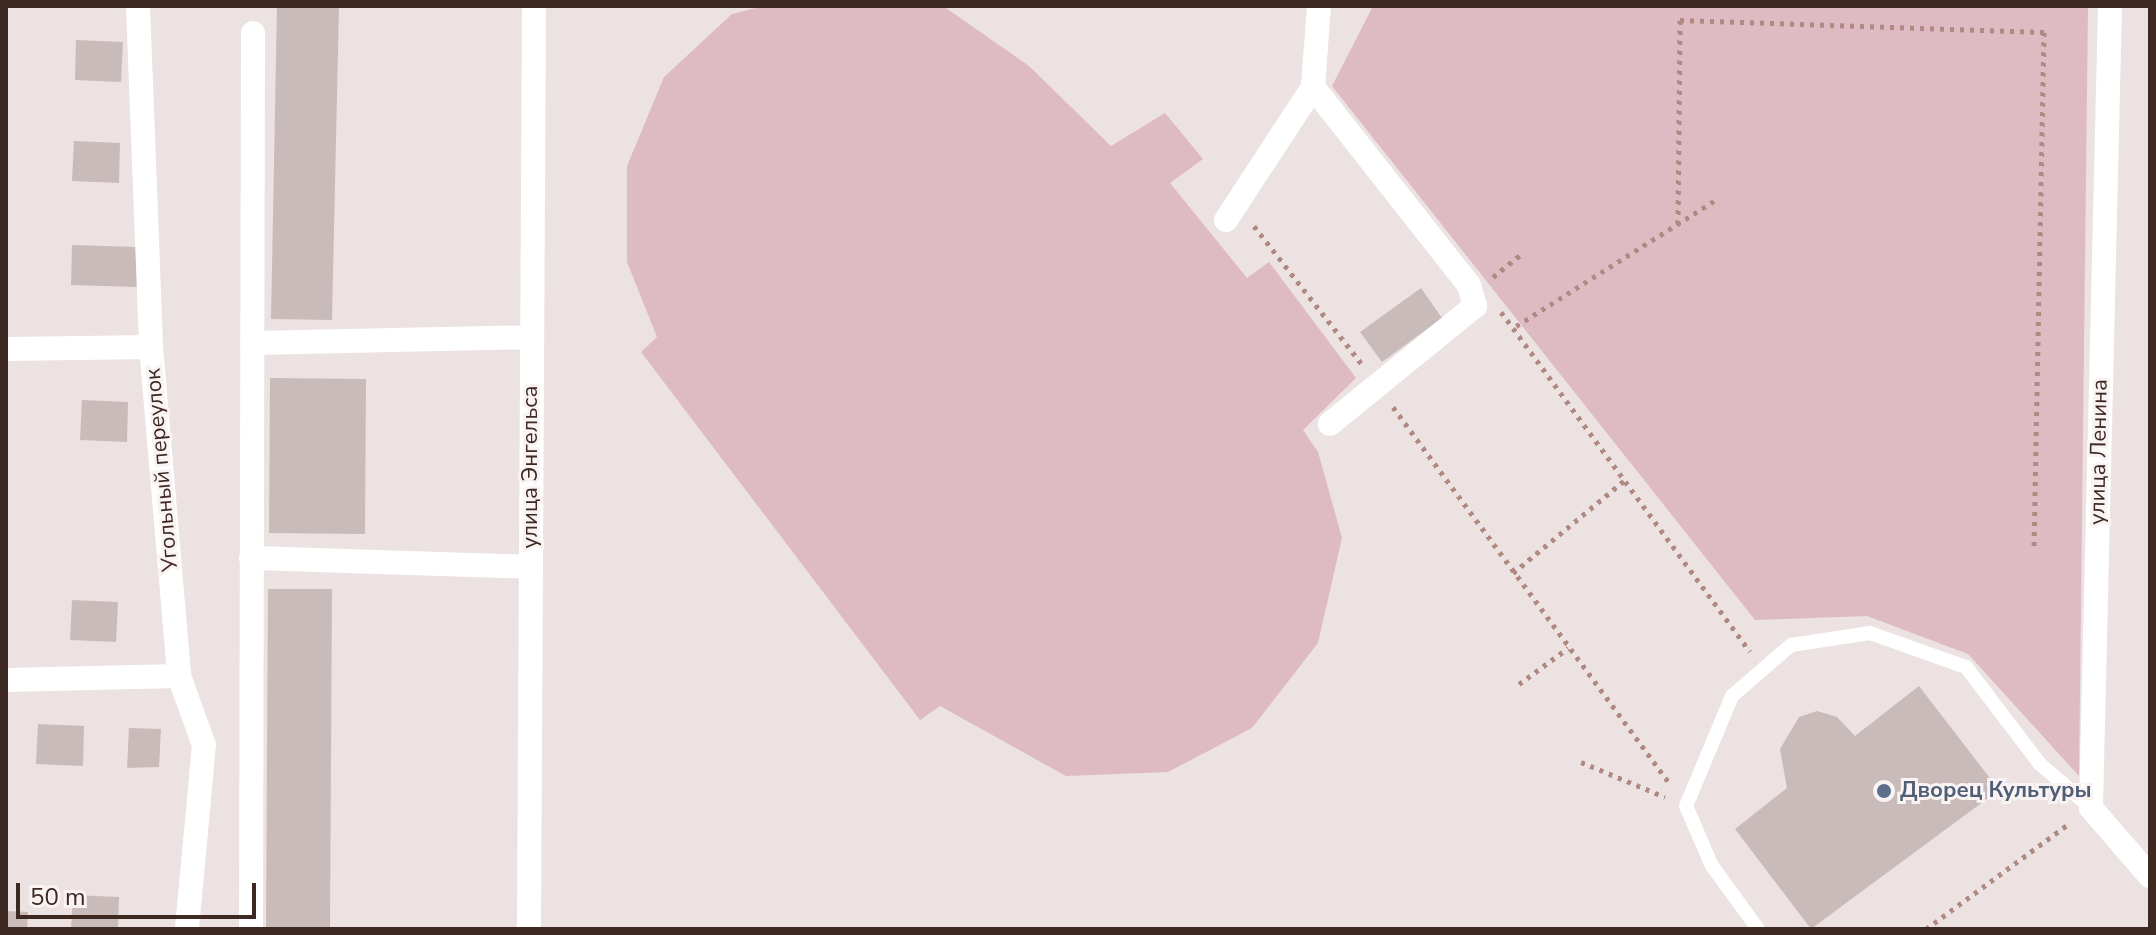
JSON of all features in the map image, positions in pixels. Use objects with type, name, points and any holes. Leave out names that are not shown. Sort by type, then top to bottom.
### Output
[{"type":"street","name":"Угольный переулок","points":[[138,6],[151,347],[179,676],[204,745],[187,929]]},
{"type":"street","name":"улица Энгельса","points":[[529,929],[534,6]]},
{"type":"street","points":[[1231,212],[1313,87],[1319,6]]},
{"type":"street","name":"улица Ленина","points":[[2091,808],[2110,6]]},
{"type":"street","points":[[251,929],[253,33]]},
{"type":"street","points":[[1313,87],[1469,285],[1475,306],[1330,424]]},
{"type":"street","points":[[252,343],[532,337]]},
{"type":"street","points":[[6,349],[151,347]]},
{"type":"street","points":[[251,558],[531,567]]},
{"type":"street","points":[[6,680],[179,676]]},
{"type":"street","points":[[2091,808],[2150,876]]},
{"type":"lane","points":[[1758,929],[1712,866],[1686,806],[1732,696],[1760,665],[1791,645],[1870,633],[1966,667],[2040,764],[2091,808]]},
{"type":"path","points":[[1678,224],[1680,20],[2044,32],[2034,548]]},
{"type":"path","points":[[1714,201],[1513,328],[1760,665]]},
{"type":"path","points":[[1231,212],[1378,385],[1686,806]]},
{"type":"path","points":[[1513,573],[1625,480]]},
{"type":"path","points":[[1519,684],[1568,648]]},
{"type":"path","points":[[1581,762],[1686,806]]},
{"type":"path","points":[[1926,929],[2091,808]]},
{"type":"shaded area","points":[[764,6],[943,6],[1029,66],[1111,146],[1165,113],[1203,159],[1170,183],[1247,278],[1269,262],[1356,378],[1303,430],[1318,452],[1342,538],[1318,643],[1252,728],[1168,772],[1066,776],[940,706],[920,720],[641,352],[657,337],[627,262],[627,166],[664,77],[732,14]]},
{"type":"shaded area","points":[[1373,6],[2088,6],[2079,776],[1968,654],[1867,616],[1755,620],[1332,86]]},
{"type":"building","points":[[277,6],[339,6],[332,320],[271,319]]},
{"type":"building","points":[[76,40],[123,42],[121,82],[75,80]]},
{"type":"building","points":[[74,141],[120,143],[119,183],[72,181]]},
{"type":"building","points":[[72,245],[138,247],[137,287],[71,285]]},
{"type":"building","points":[[1421,288],[1442,318],[1382,362],[1360,332]]},
{"type":"building","points":[[270,378],[366,379],[365,534],[269,533]]},
{"type":"building","points":[[82,400],[128,402],[127,442],[80,440]]},
{"type":"building","points":[[268,589],[332,589],[330,929],[266,929]]},
{"type":"building","points":[[72,600],[118,602],[116,642],[70,640]]},
{"type":"building","points":[[1919,686],[1999,790],[1811,929],[1735,829],[1787,788],[1780,749],[1799,717],[1817,711],[1837,717],[1855,736]]},
{"type":"building","points":[[38,724],[84,726],[83,766],[36,764]]},
{"type":"building","points":[[129,728],[161,729],[159,767],[127,768]]},
{"type":"building","points":[[73,895],[119,897],[118,929],[71,929]]},
{"type":"building","points":[[6,911],[28,912],[27,929],[6,929]]},
{"type":"place","name":"Дворец Культуры","points":[[1884,791]]}]
